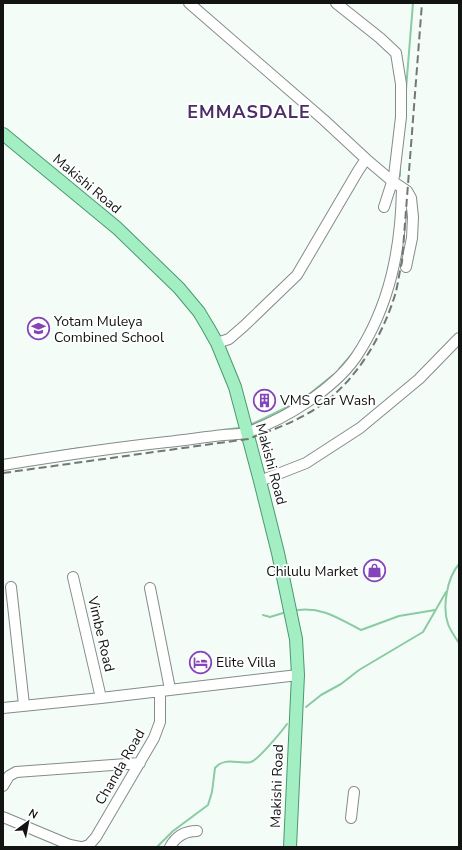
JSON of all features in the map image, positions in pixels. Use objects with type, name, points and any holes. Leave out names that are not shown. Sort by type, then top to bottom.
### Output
[{"type":"main road","name":"Makishi Road","points":[[3,134],[139,248],[190,301],[199,312],[217,343],[234,387],[260,481],[284,578],[296,639],[298,675],[290,847]]},
{"type":"street","points":[[189,3],[324,120],[366,159],[392,181],[407,191],[411,198],[413,217],[412,238],[406,267]]},
{"type":"street","points":[[336,3],[380,38],[396,53],[401,84],[401,118],[395,167],[384,207]]},
{"type":"street","points":[[217,343],[229,339],[297,275],[358,170],[366,159]]},
{"type":"street","points":[[3,465],[133,446],[247,433],[284,416],[314,398],[339,376],[355,358],[373,327],[392,276],[399,244],[402,188]]},
{"type":"street","points":[[260,481],[306,463],[360,428],[419,379],[459,338]]},
{"type":"street","name":"Vimbe Road","points":[[73,577],[101,698]]},
{"type":"street","points":[[11,587],[24,705]]},
{"type":"street","points":[[150,588],[170,689]]},
{"type":"street","points":[[3,708],[298,675]]},
{"type":"street","name":"Chanda Road","points":[[83,847],[89,845],[96,837],[154,738],[160,722],[160,691]]},
{"type":"street","points":[[3,786],[9,776],[19,772],[140,763]]},
{"type":"street","points":[[351,818],[354,792]]},
{"type":"street","points":[[3,818],[70,845],[80,847]]},
{"type":"street","points":[[170,847],[181,834],[188,831],[197,830]]},
{"type":"waterway","points":[[406,89],[413,3]]},
{"type":"waterway","points":[[400,167],[400,176]]},
{"type":"waterway","points":[[339,369],[353,353]]},
{"type":"waterway","points":[[252,424],[302,400],[333,375]]},
{"type":"waterway","points":[[223,430],[238,428]]},
{"type":"waterway","points":[[55,452],[80,448]]},
{"type":"waterway","points":[[459,564],[451,577],[446,601],[446,617],[449,626],[459,643]]},
{"type":"waterway","points":[[306,707],[321,695],[341,684],[359,670],[423,632],[446,592]]},
{"type":"waterway","points":[[298,610],[315,610],[323,612],[361,630],[399,616],[435,610]]},
{"type":"waterway","points":[[263,615],[270,617],[283,613]]},
{"type":"waterway","points":[[157,847],[173,831],[208,805],[212,792],[215,768],[219,764],[223,762],[251,762],[270,745],[287,724]]},
{"type":"railway","points":[[3,473],[248,439],[305,415],[336,393],[349,379],[372,348],[381,331],[395,295],[402,262],[422,3]]},
{"type":"place","name":"Yotam Muleya Combined School","points":[[39,329]]},
{"type":"place","name":"VMS Car Wash","points":[[264,400]]},
{"type":"place","name":"Chilulu Market","points":[[374,571]]},
{"type":"place","name":"Elite Villa","points":[[201,662]]},
{"type":"district","name":"EMMASDALE","points":[[249,112]]}]
